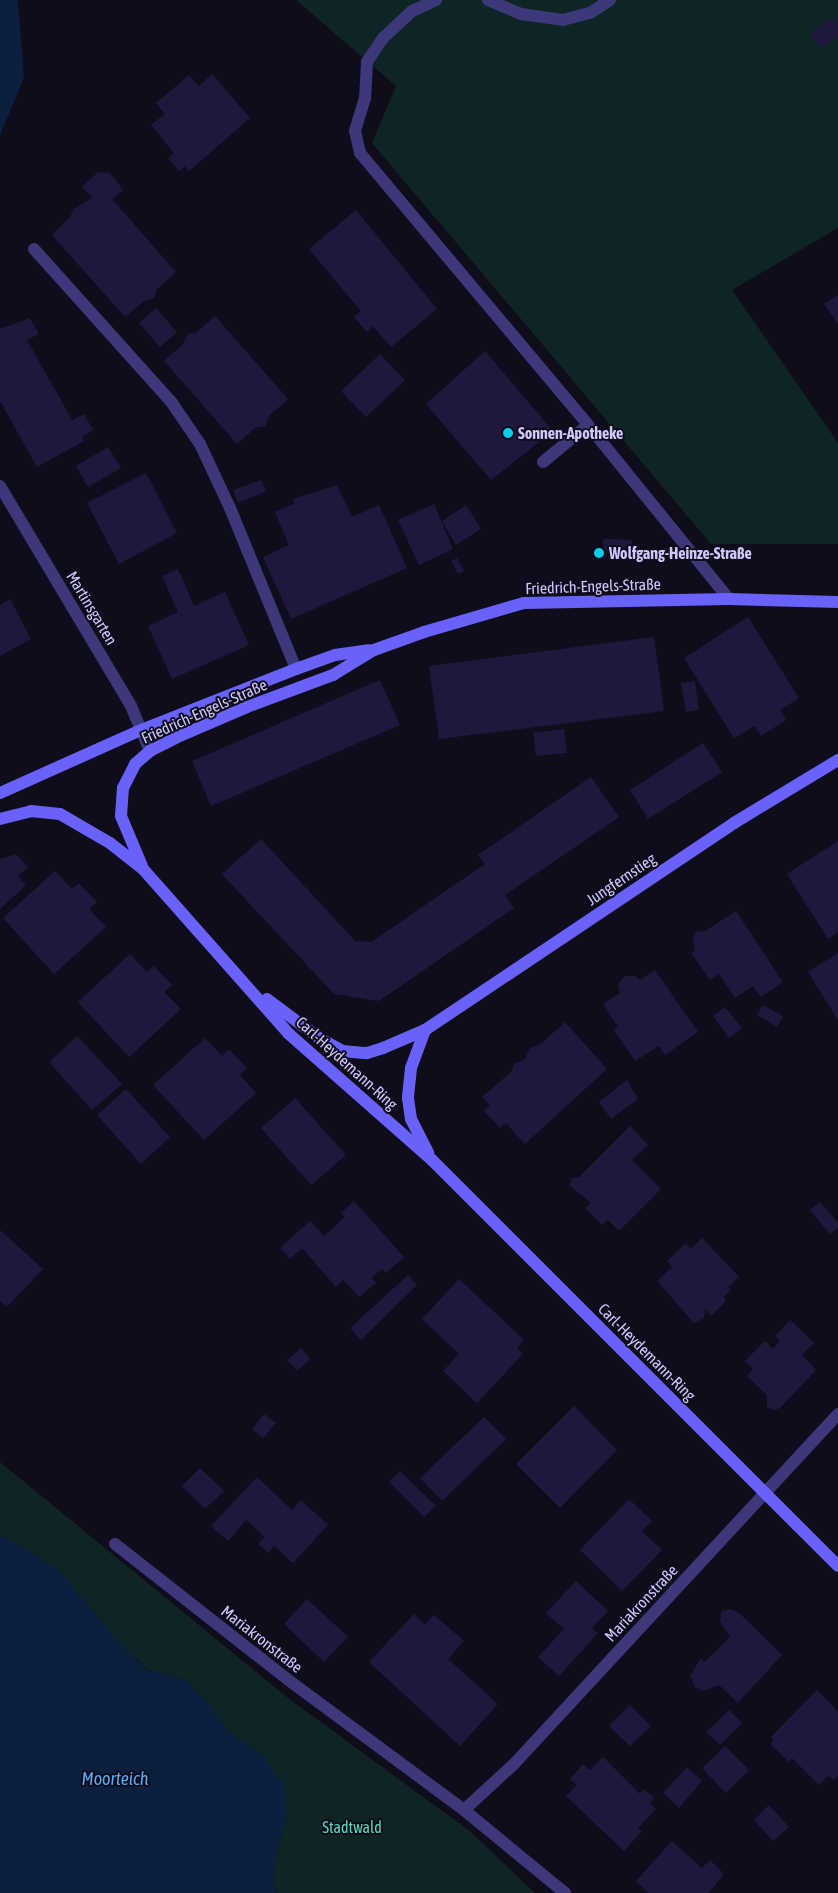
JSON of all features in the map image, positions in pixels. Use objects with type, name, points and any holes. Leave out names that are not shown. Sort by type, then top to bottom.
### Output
[{"type":"main road","name":"Friedrich-Engels-Straße","points":[[143,869],[126,831],[121,800],[132,768],[150,751],[246,707],[333,675],[374,650],[424,632],[524,603],[730,599]]},
{"type":"main road","points":[[730,599],[836,603]]},
{"type":"main road","name":"Friedrich-Engels-Straße","points":[[0,793],[141,730],[296,669],[336,655],[374,650]]},
{"type":"main road","name":"Jungfernstieg","points":[[425,1030],[734,823],[838,760]]},
{"type":"main road","points":[[0,819],[31,811],[60,814],[110,843],[143,869]]},
{"type":"main road","name":"Carl-Heydemann-Ring","points":[[143,869],[289,1034],[432,1160],[838,1566]]},
{"type":"main road","name":"Carl-Heydemann-Ring","points":[[247,985],[318,1038],[342,1051],[367,1053],[425,1030]]},
{"type":"main road","name":"Carl-Heydemann-Ring","points":[[425,1030],[411,1068],[408,1098],[411,1119],[432,1160]]},
{"type":"street","points":[[436,0],[412,10],[383,38],[367,62],[365,98],[355,131],[360,153],[588,425],[730,599]]},
{"type":"street","points":[[488,0],[521,14],[563,20],[590,13],[610,0]]},
{"type":"street","points":[[34,249],[172,403],[200,444],[230,508],[296,669]]},
{"type":"street","points":[[543,462],[588,425]]},
{"type":"street","name":"Martinsgarten","points":[[0,486],[131,706],[150,751]]},
{"type":"street","name":"Mariakronstraße","points":[[464,1810],[514,1764],[838,1414]]},
{"type":"street","name":"Mariakronstraße","points":[[115,1544],[287,1680],[464,1810],[565,1893]]},
{"type":"green space","points":[[296,0],[838,0],[838,228],[732,290],[838,443],[838,544],[711,544],[372,143],[396,86]]},
{"type":"green space","name":"Stadtwald","points":[[0,1462],[288,1698],[471,1832],[535,1893],[277,1893],[273,1885],[276,1855],[287,1816],[262,1754],[227,1730],[210,1706],[187,1681],[147,1669],[117,1641],[58,1569],[0,1535]]},
{"type":"water","points":[[0,0],[18,0],[24,78],[0,135]]},
{"type":"water","name":"Moorteich","points":[[0,1535],[58,1569],[117,1641],[146,1669],[187,1681],[210,1706],[227,1730],[262,1754],[284,1785],[287,1816],[276,1855],[273,1885],[277,1893],[0,1893]]},
{"type":"building","points":[[833,17],[838,25],[838,36],[820,49],[810,33]]},
{"type":"building","points":[[212,74],[250,118],[189,171],[185,166],[179,171],[168,158],[174,153],[151,125],[165,114],[156,103],[189,75],[199,86]]},
{"type":"building","points":[[98,172],[110,173],[123,190],[112,199],[176,272],[157,289],[154,298],[144,301],[125,317],[52,235],[70,217],[74,209],[92,198],[82,187]]},
{"type":"building","points":[[356,210],[437,309],[391,347],[373,326],[367,332],[354,317],[361,311],[309,249]]},
{"type":"building","points":[[838,295],[838,324],[824,304]]},
{"type":"building","points":[[156,308],[177,332],[160,347],[139,323]]},
{"type":"building","points":[[215,316],[288,399],[269,416],[265,426],[255,428],[237,444],[164,361],[182,345],[188,334],[196,333]]},
{"type":"building","points":[[30,318],[39,334],[27,340],[72,420],[84,414],[93,430],[82,437],[84,441],[37,467],[0,401],[0,329]]},
{"type":"building","points":[[485,351],[553,431],[491,480],[426,404]]},
{"type":"building","points":[[380,354],[405,380],[366,417],[341,391]]},
{"type":"building","points":[[108,447],[121,468],[88,487],[76,466]]},
{"type":"building","points":[[146,473],[177,533],[119,564],[87,503]]},
{"type":"building","points":[[261,480],[266,491],[238,503],[233,490]]},
{"type":"building","points":[[337,485],[352,517],[379,505],[407,568],[291,619],[263,557],[289,545],[275,512],[295,503],[293,499]]},
{"type":"building","points":[[434,504],[453,549],[419,565],[398,520]]},
{"type":"building","points":[[466,505],[481,529],[456,545],[442,521]]},
{"type":"building","points":[[603,539],[632,540],[632,551],[603,551]]},
{"type":"building","points":[[457,558],[464,571],[458,574],[451,561]]},
{"type":"building","points":[[178,569],[194,606],[225,592],[249,645],[172,679],[148,626],[178,612],[162,576]]},
{"type":"building","points":[[10,599],[31,639],[0,656],[0,605]]},
{"type":"building","points":[[748,617],[799,698],[780,710],[786,720],[761,736],[755,726],[734,738],[684,658]]},
{"type":"building","points":[[654,637],[664,711],[439,739],[429,666]]},
{"type":"building","points":[[380,680],[400,725],[211,806],[192,761]]},
{"type":"building","points":[[695,681],[699,710],[686,712],[681,683]]},
{"type":"building","points":[[564,729],[567,753],[536,756],[533,733]]},
{"type":"building","points":[[703,743],[722,772],[648,819],[630,790]]},
{"type":"building","points":[[591,777],[619,817],[505,895],[514,908],[379,1001],[334,994],[222,874],[261,839],[355,941],[371,942],[485,864],[478,855]]},
{"type":"building","points":[[838,841],[838,932],[828,939],[787,874]]},
{"type":"building","points":[[16,854],[28,867],[18,876],[26,885],[0,909],[0,859]]},
{"type":"building","points":[[55,871],[72,889],[79,883],[97,902],[89,909],[106,927],[54,974],[3,918]]},
{"type":"building","points":[[736,911],[783,982],[761,997],[753,986],[735,998],[719,974],[710,980],[692,954],[695,947],[692,939],[696,932],[705,931]]},
{"type":"building","points":[[838,953],[838,1020],[808,972]]},
{"type":"building","points":[[130,954],[147,972],[154,966],[172,985],[164,992],[181,1009],[129,1057],[78,1002]]},
{"type":"building","points":[[655,970],[698,1032],[665,1055],[659,1046],[635,1061],[614,1030],[618,1027],[603,1004],[620,993],[618,984],[625,976],[635,976],[640,980]]},
{"type":"building","points":[[763,1005],[783,1016],[777,1027],[757,1015]]},
{"type":"building","points":[[725,1007],[742,1028],[729,1038],[713,1016]]},
{"type":"building","points":[[565,1022],[607,1069],[525,1144],[506,1123],[500,1128],[484,1111],[490,1105],[482,1097],[511,1072],[514,1064],[525,1059],[530,1048],[541,1044]]},
{"type":"building","points":[[77,1036],[122,1084],[92,1110],[49,1062]]},
{"type":"building","points":[[205,1038],[222,1056],[229,1049],[247,1068],[240,1075],[256,1093],[204,1140],[153,1085]]},
{"type":"building","points":[[627,1080],[638,1099],[611,1119],[599,1102]]},
{"type":"building","points":[[126,1089],[170,1137],[141,1164],[97,1115]]},
{"type":"building","points":[[295,1098],[346,1155],[311,1185],[261,1128]]},
{"type":"building","points":[[630,1126],[648,1145],[632,1160],[661,1189],[619,1231],[608,1220],[602,1225],[585,1208],[591,1203],[569,1185],[572,1178],[579,1177]]},
{"type":"building","points":[[354,1201],[404,1257],[386,1273],[382,1269],[371,1278],[376,1283],[359,1297],[343,1280],[336,1287],[302,1248],[290,1259],[280,1248],[310,1221],[324,1236],[345,1217],[341,1213]]},
{"type":"building","points":[[820,1202],[838,1223],[838,1228],[830,1234],[810,1210]]},
{"type":"building","points":[[0,1230],[43,1269],[7,1307],[0,1301]]},
{"type":"building","points":[[702,1238],[739,1277],[728,1287],[731,1290],[723,1297],[726,1301],[711,1316],[705,1308],[704,1318],[694,1323],[657,1281],[672,1267],[667,1261],[686,1243],[691,1249]]},
{"type":"building","points":[[408,1275],[417,1285],[361,1340],[350,1328]]},
{"type":"building","points":[[459,1279],[524,1340],[517,1348],[523,1354],[477,1403],[443,1371],[459,1354],[422,1319]]},
{"type":"building","points":[[790,1320],[814,1343],[802,1355],[816,1370],[780,1408],[774,1410],[767,1407],[767,1395],[747,1376],[753,1369],[745,1361],[765,1341],[773,1349],[780,1341],[775,1336]]},
{"type":"building","points":[[301,1348],[310,1359],[297,1371],[287,1360]]},
{"type":"building","points":[[574,1406],[617,1450],[560,1508],[516,1464]]},
{"type":"building","points":[[264,1414],[276,1423],[263,1438],[252,1429]]},
{"type":"building","points":[[484,1417],[506,1439],[442,1501],[420,1478]]},
{"type":"building","points":[[200,1468],[224,1491],[205,1509],[182,1486]]},
{"type":"building","points":[[400,1471],[436,1506],[424,1517],[389,1482]]},
{"type":"building","points":[[257,1477],[292,1510],[301,1500],[328,1525],[293,1563],[274,1546],[268,1553],[258,1544],[265,1537],[246,1520],[228,1541],[211,1526]]},
{"type":"building","points":[[629,1499],[652,1521],[642,1531],[662,1550],[622,1591],[580,1550]]},
{"type":"building","points":[[576,1581],[608,1611],[592,1628],[598,1633],[559,1676],[538,1657],[564,1629],[546,1613]]},
{"type":"building","points":[[307,1599],[348,1637],[324,1662],[284,1624]]},
{"type":"building","points":[[729,1609],[738,1612],[782,1655],[738,1703],[719,1685],[703,1691],[695,1687],[690,1676],[701,1658],[704,1662],[730,1637],[720,1621],[721,1611]]},
{"type":"building","points":[[414,1614],[425,1625],[434,1615],[464,1641],[448,1659],[498,1704],[460,1746],[369,1662]]},
{"type":"building","points":[[817,1690],[838,1712],[838,1776],[834,1780],[828,1776],[819,1785],[792,1758],[789,1762],[770,1744],[773,1740],[771,1737]]},
{"type":"building","points":[[630,1705],[651,1726],[630,1746],[609,1726]]},
{"type":"building","points":[[729,1710],[742,1723],[720,1745],[706,1732]]},
{"type":"building","points":[[725,1746],[749,1770],[726,1793],[702,1768]]},
{"type":"building","points":[[603,1757],[640,1794],[644,1789],[654,1798],[650,1803],[656,1809],[638,1828],[642,1831],[624,1851],[566,1796],[577,1785],[570,1779],[583,1764],[590,1770]]},
{"type":"building","points":[[687,1767],[702,1781],[679,1808],[663,1793]]},
{"type":"building","points":[[769,1805],[789,1827],[773,1841],[754,1820]]},
{"type":"building","points":[[672,1841],[702,1868],[710,1860],[724,1874],[709,1893],[648,1893],[636,1881]]},
{"type":"place","name":"Sonnen-Apotheke","points":[[508,433]]},
{"type":"place","name":"Wolfgang-Heinze-Straße","points":[[599,553]]}]
